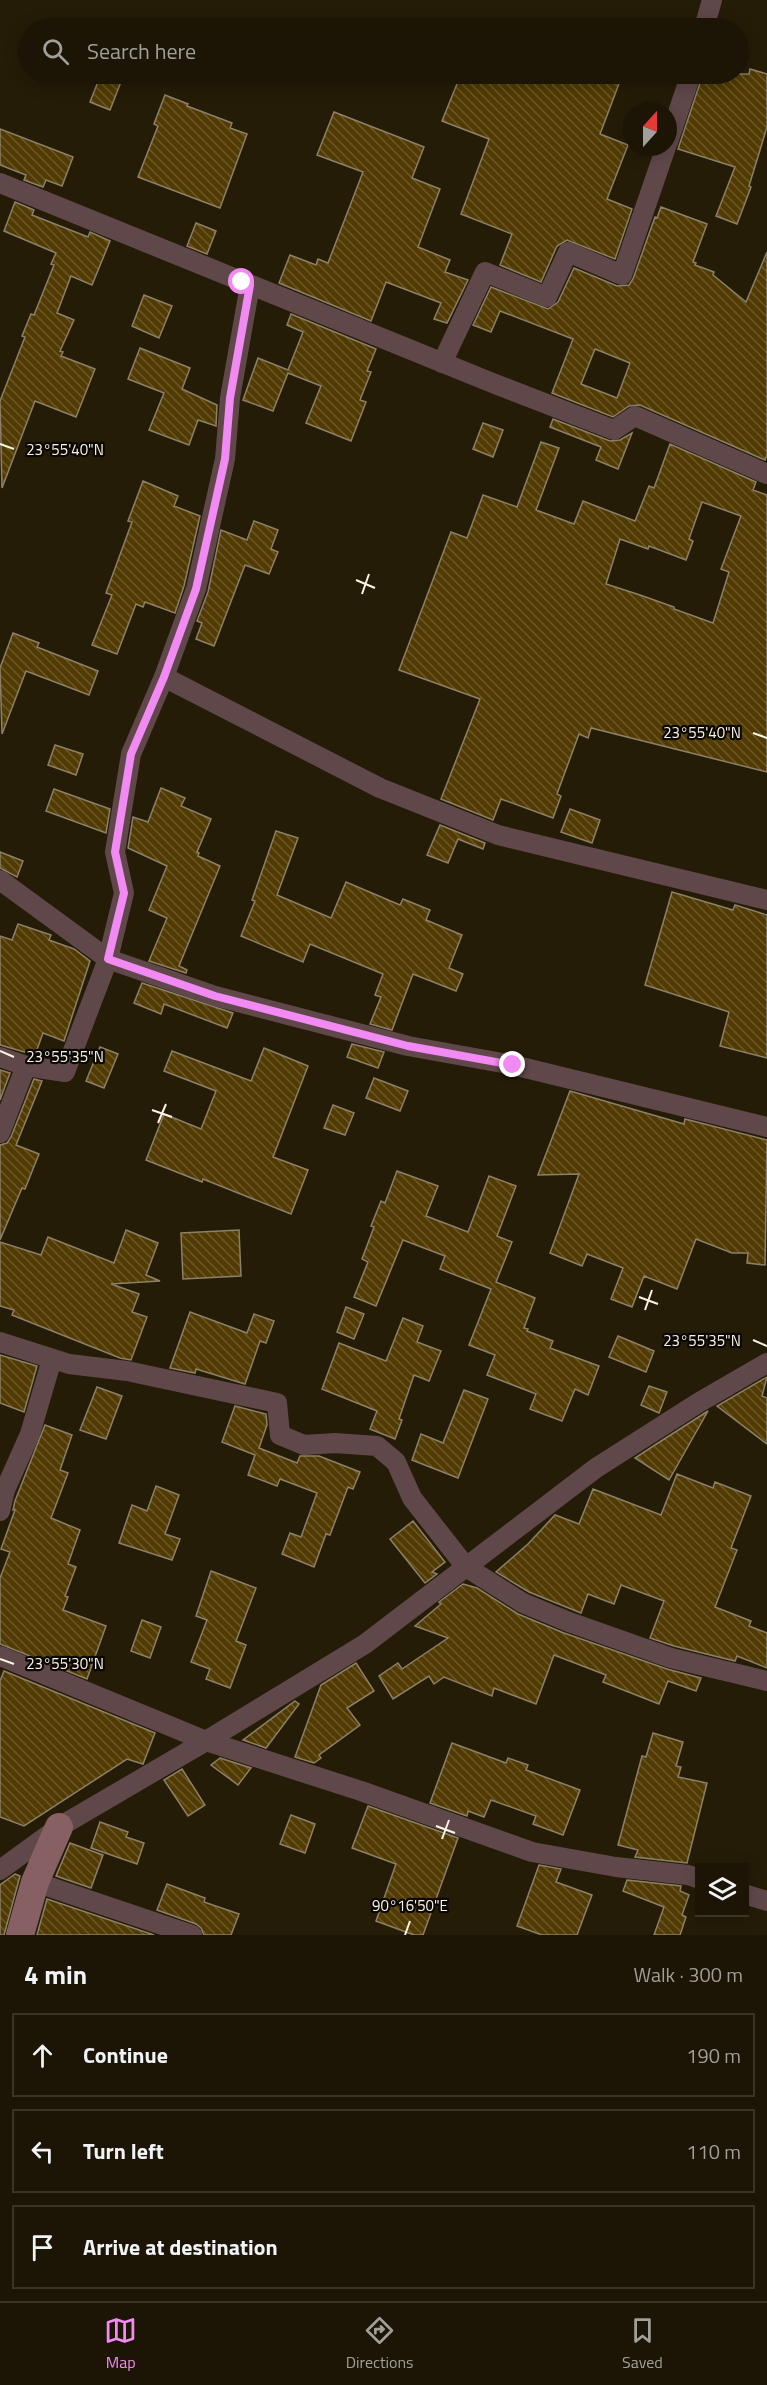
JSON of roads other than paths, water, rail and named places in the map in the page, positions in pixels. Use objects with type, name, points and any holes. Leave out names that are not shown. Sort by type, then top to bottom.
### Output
[{"type":"street","points":[[707,18],[712,0]]},
{"type":"street","points":[[677,115],[688,84]]},
{"type":"street","points":[[442,363],[485,272],[547,297],[568,252],[622,275],[663,156]]},
{"type":"street","points":[[0,183],[442,363],[614,430],[635,416],[767,474]]},
{"type":"street","points":[[0,1057],[26,1066],[65,1072],[108,959],[124,893],[115,852],[131,754],[164,677],[196,589],[225,459],[230,398],[250,285]]},
{"type":"street","points":[[164,677],[381,788],[498,835],[767,900]]},
{"type":"street","points":[[0,880],[108,959],[215,996],[408,1046],[513,1065],[767,1127]]},
{"type":"street","points":[[0,1133],[26,1066]]},
{"type":"street","points":[[0,1342],[52,1359],[127,1371],[277,1403],[279,1435],[304,1445],[335,1443],[377,1446],[396,1462],[412,1498],[466,1567],[523,1603],[671,1658],[767,1681]]},
{"type":"street","points":[[0,1511],[5,1490],[30,1434],[52,1359]]},
{"type":"street","points":[[0,1870],[58,1827],[206,1741],[365,1644],[596,1468],[698,1403],[767,1363]]},
{"type":"street","points":[[0,1656],[206,1741],[361,1791],[531,1852],[695,1878]]},
{"type":"street","points":[[20,1935],[35,1881],[58,1827]]},
{"type":"street","points":[[35,1881],[192,1935]]},
{"type":"street","points":[[749,1896],[767,1901]]}]
